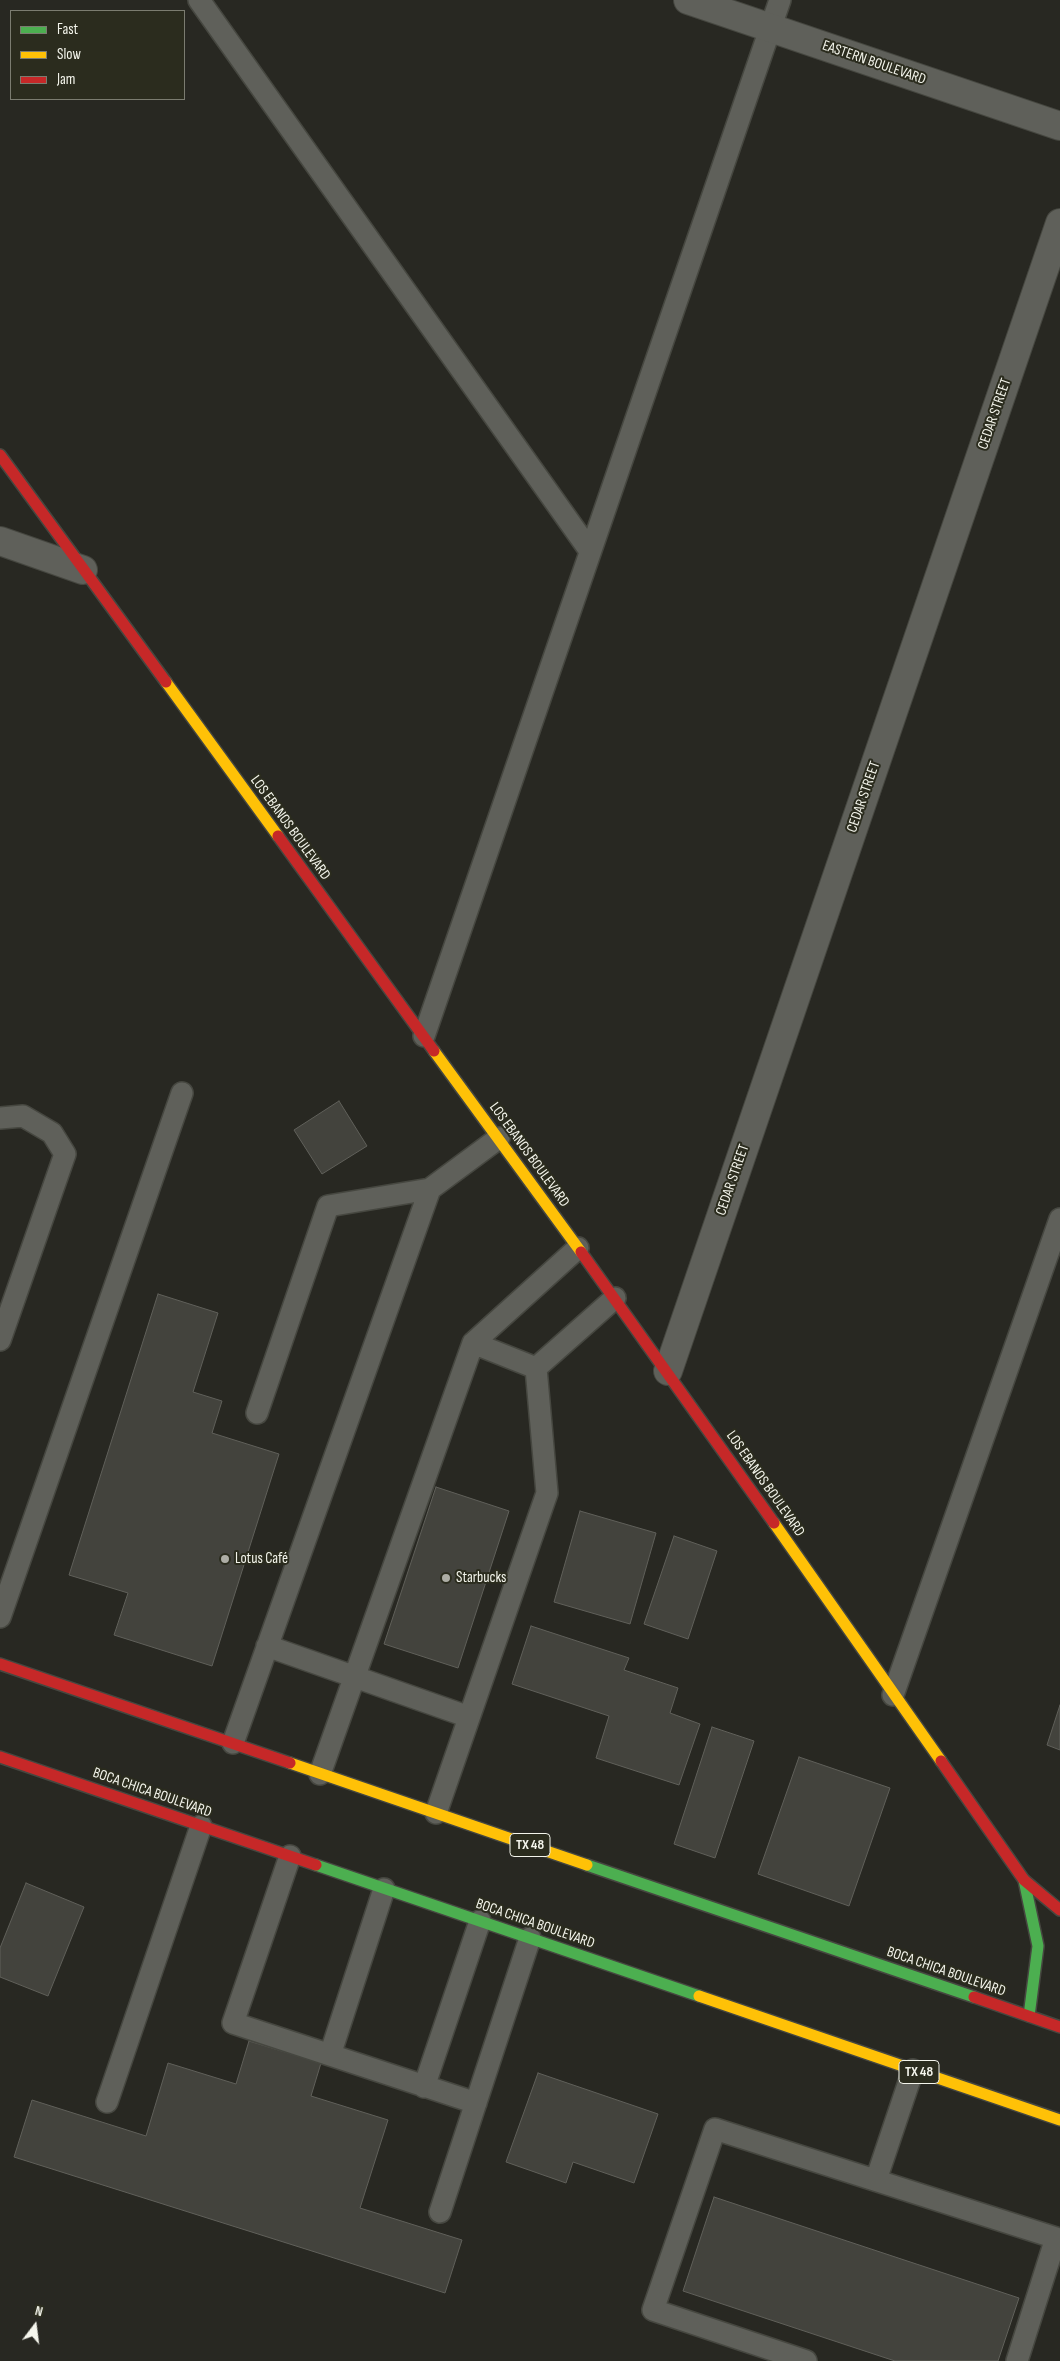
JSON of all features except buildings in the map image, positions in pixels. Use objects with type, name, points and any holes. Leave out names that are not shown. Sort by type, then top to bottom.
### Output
[{"type":"main road","name":"LOS EBANOS BOULEVARD","points":[[0,455],[668,1371],[1024,1880],[1060,1910]]},
{"type":"main road","name":"BOCA CHICA BOULEVARD","points":[[0,1664],[1060,2027]]},
{"type":"main road","name":"BOCA CHICA BOULEVARD","points":[[0,1757],[1060,2120]]},
{"type":"main road","name":"LOS EBANOS BOULEVARD","points":[[1024,1880],[1038,1946],[1029,2016]]},
{"type":"street","name":"EASTERN BOULEVARD","points":[[688,0],[1060,126]]},
{"type":"street","name":"CEDAR STREET","points":[[668,1371],[1060,223]]},
{"type":"street","points":[[0,541],[83,570]]},
{"type":"lane","points":[[199,0],[590,551]]},
{"type":"lane","points":[[424,1036],[780,0]]},
{"type":"lane","points":[[0,1617],[182,1093]]},
{"type":"lane","points":[[0,1118],[23,1116],[52,1134],[65,1154],[0,1340]]},
{"type":"lane","points":[[257,1414],[328,1206],[430,1189],[499,1138]]},
{"type":"lane","points":[[233,1743],[430,1189]]},
{"type":"lane","points":[[894,1695],[1060,1219]]},
{"type":"lane","points":[[320,1774],[473,1343],[578,1248]]},
{"type":"lane","points":[[536,1368],[615,1298]]},
{"type":"lane","points":[[473,1343],[536,1368]]},
{"type":"lane","points":[[436,1813],[547,1493],[536,1368]]},
{"type":"lane","points":[[268,1646],[469,1717]]},
{"type":"lane","points":[[107,2102],[201,1826]]},
{"type":"lane","points":[[290,1856],[233,2023],[476,2103]]},
{"type":"lane","points":[[330,2055],[384,1889]]},
{"type":"lane","points":[[424,2087],[480,1922]]},
{"type":"lane","points":[[440,2212],[530,1938]]},
{"type":"lane","points":[[876,2180],[914,2070]]},
{"type":"lane","points":[[806,2361],[653,2310],[715,2129],[1056,2238],[1017,2361]]},
{"type":"traffic: fast","points":[[316,1865],[699,1996]]},
{"type":"traffic: fast","points":[[587,1865],[974,1997]]},
{"type":"traffic: fast","points":[[1024,1880],[1038,1946],[1029,2016]]},
{"type":"traffic: slow","points":[[166,682],[278,836]]},
{"type":"traffic: slow","points":[[434,1051],[581,1252]]},
{"type":"traffic: slow","points":[[774,1523],[941,1761]]},
{"type":"traffic: slow","points":[[290,1763],[587,1865]]},
{"type":"traffic: slow","points":[[699,1996],[1060,2120]]},
{"type":"traffic: jam","points":[[0,455],[166,682]]},
{"type":"traffic: jam","points":[[278,836],[434,1051]]},
{"type":"traffic: jam","points":[[581,1252],[774,1523]]},
{"type":"traffic: jam","points":[[0,1664],[290,1763]]},
{"type":"traffic: jam","points":[[0,1757],[316,1865]]},
{"type":"traffic: jam","points":[[941,1761],[1024,1880],[1060,1910]]},
{"type":"traffic: jam","points":[[974,1997],[1060,2027]]},
{"type":"place","name":"Lotus Café","points":[[225,1559]]},
{"type":"place","name":"Starbucks","points":[[446,1578]]}]
